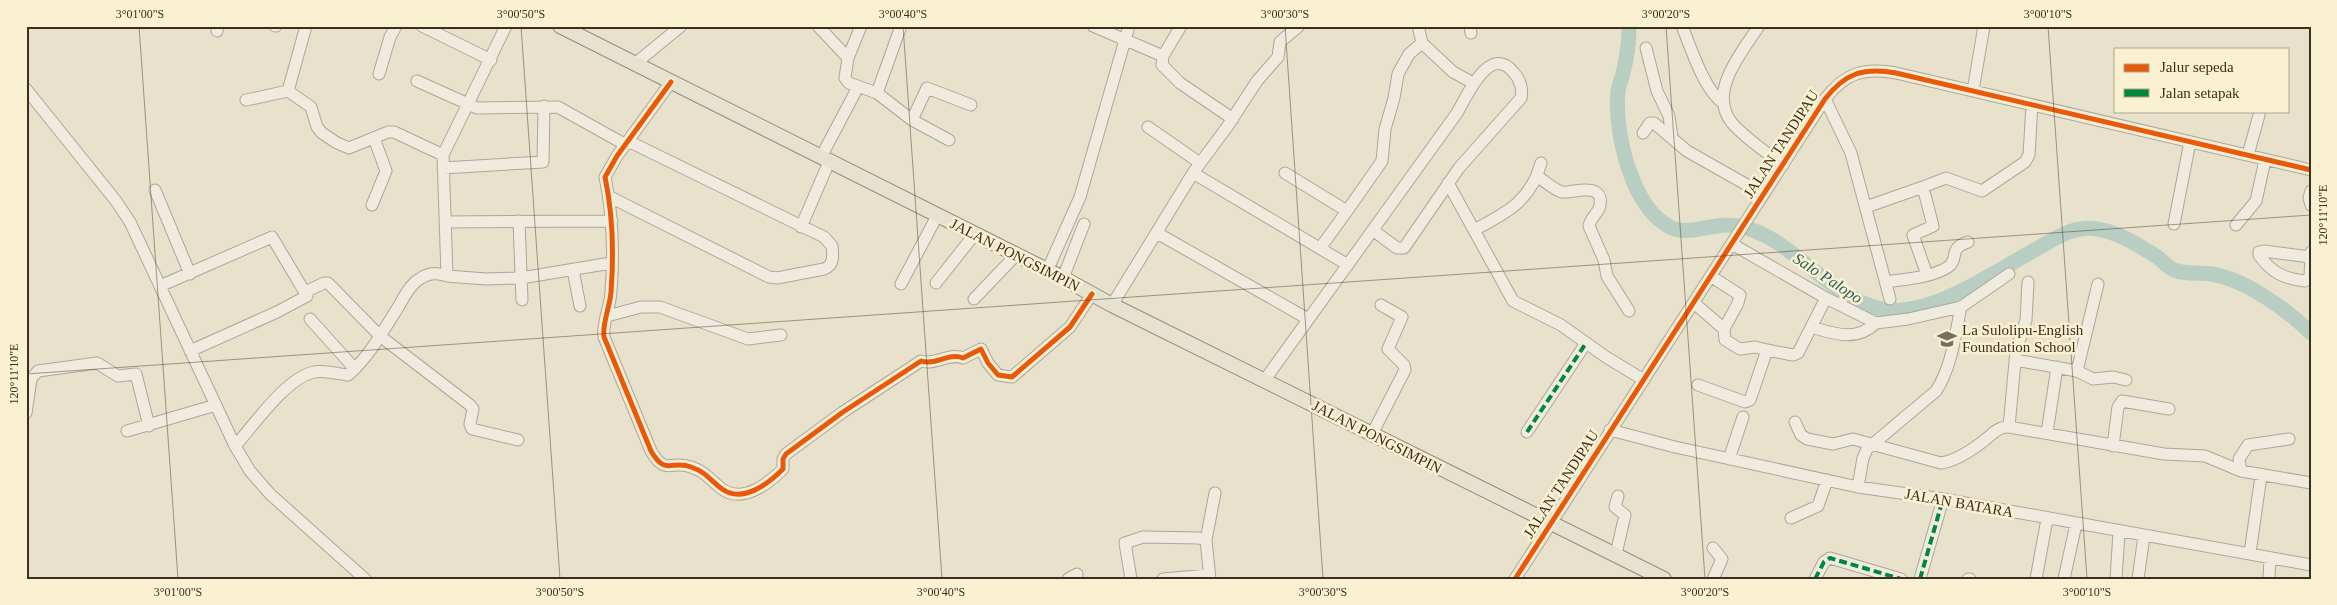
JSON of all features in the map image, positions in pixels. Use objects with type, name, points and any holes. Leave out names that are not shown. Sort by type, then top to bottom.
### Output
[{"type":"main road","name":"JALAN PONGSIMPIN","points":[[560,26],[1063,278],[1112,305],[1664,579]]},
{"type":"street","points":[[288,91],[306,26]]},
{"type":"street","points":[[379,74],[390,37],[396,26]]},
{"type":"street","points":[[422,26],[491,60]]},
{"type":"street","points":[[447,276],[443,155],[506,26]]},
{"type":"street","points":[[636,63],[681,26]]},
{"type":"street","points":[[818,26],[848,58]]},
{"type":"street","points":[[861,26],[848,58],[846,78],[850,83],[877,94],[912,120],[949,140]]},
{"type":"street","points":[[877,94],[901,26]]},
{"type":"street","points":[[1093,26],[1163,56]]},
{"type":"street","points":[[1047,271],[1080,197],[1129,26]]},
{"type":"street","points":[[1182,26],[1163,56],[1162,65],[1175,78],[1233,119]]},
{"type":"street","points":[[1112,305],[1193,173],[1233,119],[1257,81],[1278,57],[1280,42],[1299,26]]},
{"type":"street","points":[[1418,26],[1422,43],[1453,72],[1473,83]]},
{"type":"street","points":[[1682,26],[1696,62],[1715,96],[1723,103],[1727,115],[1736,128],[1783,165]]},
{"type":"street","points":[[1723,103],[1730,70],[1759,26]]},
{"type":"street","points":[[1973,91],[1984,26]]},
{"type":"street","points":[[1321,247],[1382,161],[1385,129],[1394,98],[1398,74],[1409,54],[1422,43]]},
{"type":"street","points":[[1646,48],[1657,91],[1669,116],[1672,138]]},
{"type":"street","points":[[1264,380],[1374,231],[1457,113],[1473,83],[1494,65],[1506,65],[1519,79],[1522,97],[1467,157],[1404,248],[1398,249],[1374,231]]},
{"type":"street","name":"JALAN TANDIPAU","points":[[1516,579],[1610,430],[1712,277],[1748,217],[1825,99],[1834,87],[1848,77],[1862,71],[1879,70],[2265,160],[2310,167]]},
{"type":"street","points":[[417,81],[468,105],[480,108],[544,106],[565,110],[627,143],[830,241],[832,249],[830,265],[824,269],[773,278],[610,197]]},
{"type":"street","points":[[671,82],[605,175],[610,197],[612,220],[611,294],[604,337],[656,460],[667,467],[690,466],[706,474],[724,490],[737,494],[764,487],[783,469],[783,459],[786,454],[816,430],[921,361],[930,363],[956,355],[964,358],[980,349],[998,375],[1012,377],[1070,328],[1092,294]]},
{"type":"street","points":[[801,227],[825,160],[858,87]]},
{"type":"street","points":[[26,88],[124,211],[235,446],[250,471],[270,494],[365,579]]},
{"type":"street","points":[[912,120],[928,88],[971,104]]},
{"type":"street","points":[[246,100],[288,91],[309,106],[318,128],[337,143],[349,148],[394,132],[443,155]]},
{"type":"street","points":[[1825,99],[1851,153],[1890,299]]},
{"type":"street","points":[[1866,207],[1948,178],[1981,192],[2025,162],[2029,155],[2032,105]]},
{"type":"street","points":[[443,168],[543,162],[544,106]]},
{"type":"street","points":[[2248,155],[2259,115]]},
{"type":"street","points":[[1643,133],[1652,122],[1687,151],[1763,194]]},
{"type":"street","points":[[1148,127],[1200,163]]},
{"type":"street","points":[[372,205],[386,171],[374,138]]},
{"type":"street","points":[[2174,224],[2190,142]]},
{"type":"street","points":[[2236,225],[2256,201],[2265,160]]},
{"type":"street","points":[[1474,230],[1513,208],[1538,177],[1541,163]]},
{"type":"street","points":[[1193,173],[1321,247],[1348,265]]},
{"type":"street","points":[[1285,173],[1347,211]]},
{"type":"street","points":[[1538,177],[1560,192],[1589,190],[1595,193],[1599,199],[1599,208],[1589,226],[1604,260],[1607,276],[1629,311]]},
{"type":"street","points":[[1448,183],[1513,302],[1561,325],[1644,380]]},
{"type":"street","points":[[1923,187],[1933,226],[1912,235],[1927,275]]},
{"type":"street","points":[[155,190],[190,274]]},
{"type":"street","points":[[2311,191],[2309,198],[2311,205]]},
{"type":"street","points":[[901,284],[937,216]]},
{"type":"street","points":[[445,222],[612,220]]},
{"type":"street","points":[[518,221],[522,300]]},
{"type":"street","points":[[1063,278],[1084,224]]},
{"type":"street","points":[[1157,233],[1308,319]]},
{"type":"street","points":[[936,283],[974,235]]},
{"type":"street","points":[[160,286],[272,238],[305,292],[306,297],[190,351]]},
{"type":"street","points":[[1733,241],[1826,298],[1876,322],[1908,319],[1961,307],[2009,274]]},
{"type":"street","points":[[1886,282],[1927,275],[1950,266],[1955,249],[1959,245],[1968,242]]},
{"type":"street","points":[[2310,257],[2259,252],[2259,255],[2277,274],[2290,280],[2306,281],[2310,276],[2311,252]]},
{"type":"street","points":[[974,299],[1016,255]]},
{"type":"street","points":[[235,446],[286,389],[298,379],[311,373],[323,371],[348,375],[356,368],[416,282],[435,273],[447,276],[486,279],[521,278],[611,263]]},
{"type":"street","points":[[573,270],[580,306]]},
{"type":"street","points":[[1712,277],[1740,295],[1738,303],[1724,329],[1725,340],[1736,347],[1755,347],[1797,354],[1826,298]]},
{"type":"street","points":[[2008,426],[2018,341],[2026,320],[2028,282]]},
{"type":"street","points":[[305,292],[328,283],[380,336],[470,405],[473,412],[470,424],[472,429],[518,440]]},
{"type":"street","points":[[2077,371],[2098,284]]},
{"type":"street","points":[[1694,303],[1724,329]]},
{"type":"street","points":[[1372,434],[1405,370],[1404,365],[1388,350],[1402,317],[1381,305]]},
{"type":"street","points":[[607,316],[641,307],[660,307],[748,338],[781,335]]},
{"type":"street","points":[[1858,486],[1863,458],[1867,449],[1936,391],[1949,365],[1961,307]]},
{"type":"street","points":[[310,319],[356,368]]},
{"type":"street","points":[[1811,327],[1851,336],[1865,331],[1876,322]]},
{"type":"street","points":[[1527,432],[1586,343]]},
{"type":"street","points":[[1698,385],[1747,402],[1750,400],[1767,350]]},
{"type":"street","points":[[2015,360],[2077,371],[2093,378],[2113,377],[2126,380]]},
{"type":"street","points":[[26,413],[31,379],[39,370],[97,362],[118,376],[136,374],[148,426]]},
{"type":"street","points":[[2047,433],[2057,367]]},
{"type":"street","points":[[2113,446],[2118,407],[2122,401],[2169,409]]},
{"type":"street","points":[[127,431],[216,405]]},
{"type":"street","points":[[1730,459],[1743,417]]},
{"type":"street","points":[[1796,422],[1801,435],[1807,439],[1833,444],[1853,439],[1927,459],[1948,462],[1981,443],[2001,427],[2008,426],[2164,454],[2205,456],[2241,471],[2260,476],[2311,483]]},
{"type":"street","name":"JALAN BATARA","points":[[1610,430],[1730,459],[1858,486],[1943,499],[2311,565]]},
{"type":"street","points":[[2241,471],[2239,459],[2248,446],[2289,439]]},
{"type":"street","points":[[2250,553],[2260,476]]},
{"type":"street","points":[[1791,518],[1818,506],[1827,480]]},
{"type":"street","points":[[1163,579],[1210,577],[1206,540],[1215,493]]},
{"type":"street","points":[[1616,554],[1625,515],[1615,507],[1618,496]]},
{"type":"street","points":[[1920,579],[1943,499]]},
{"type":"street","points":[[2036,579],[2047,519]]},
{"type":"street","points":[[2064,579],[2076,524]]},
{"type":"street","points":[[2116,579],[2119,532]]},
{"type":"street","points":[[2138,579],[2144,536]]},
{"type":"street","points":[[1131,579],[1124,543],[1144,537],[1190,537],[1206,540]]},
{"type":"street","points":[[1713,548],[1722,559],[1713,579]]},
{"type":"street","points":[[1816,579],[1824,562],[1830,558],[1901,579]]},
{"type":"street","points":[[2269,579],[2270,558]]},
{"type":"waterway","name":"Salo Palopo","points":[[1629,26],[1627,56],[1618,91],[1617,108],[1623,147],[1636,187],[1646,204],[1658,218],[1672,228],[1692,230],[1727,225],[1755,231],[1787,249],[1832,285],[1848,295],[1865,304],[1882,309],[1901,310],[1921,307],[1964,290],[2053,239],[2074,230],[2097,229],[2113,233],[2128,240],[2156,256],[2174,270],[2212,274],[2238,282],[2278,305],[2311,333]]},
{"type":"marked path","points":[[1527,432],[1586,343]]},
{"type":"marked path","points":[[1920,579],[1943,499]]},
{"type":"marked path","points":[[1815,579],[1824,562],[1830,558],[1901,579]]},
{"type":"cycle path","points":[[1515,579],[1825,99],[1832,90],[1848,78],[1856,74],[1874,71],[1896,73],[2311,170]]},
{"type":"cycle path","points":[[671,82],[617,156],[605,177],[611,220],[612,263],[611,292],[604,326],[604,337],[651,451],[661,463],[670,466],[684,465],[696,469],[730,493],[747,493],[755,490],[771,480],[783,469],[783,459],[786,454],[843,412],[921,361],[932,362],[952,357],[963,358],[981,349],[988,363],[998,375],[1012,377],[1070,327],[1092,294]]},
{"type":"place","name":"La Sulolipu-English Foundation School","points":[[1947,339]]}]
